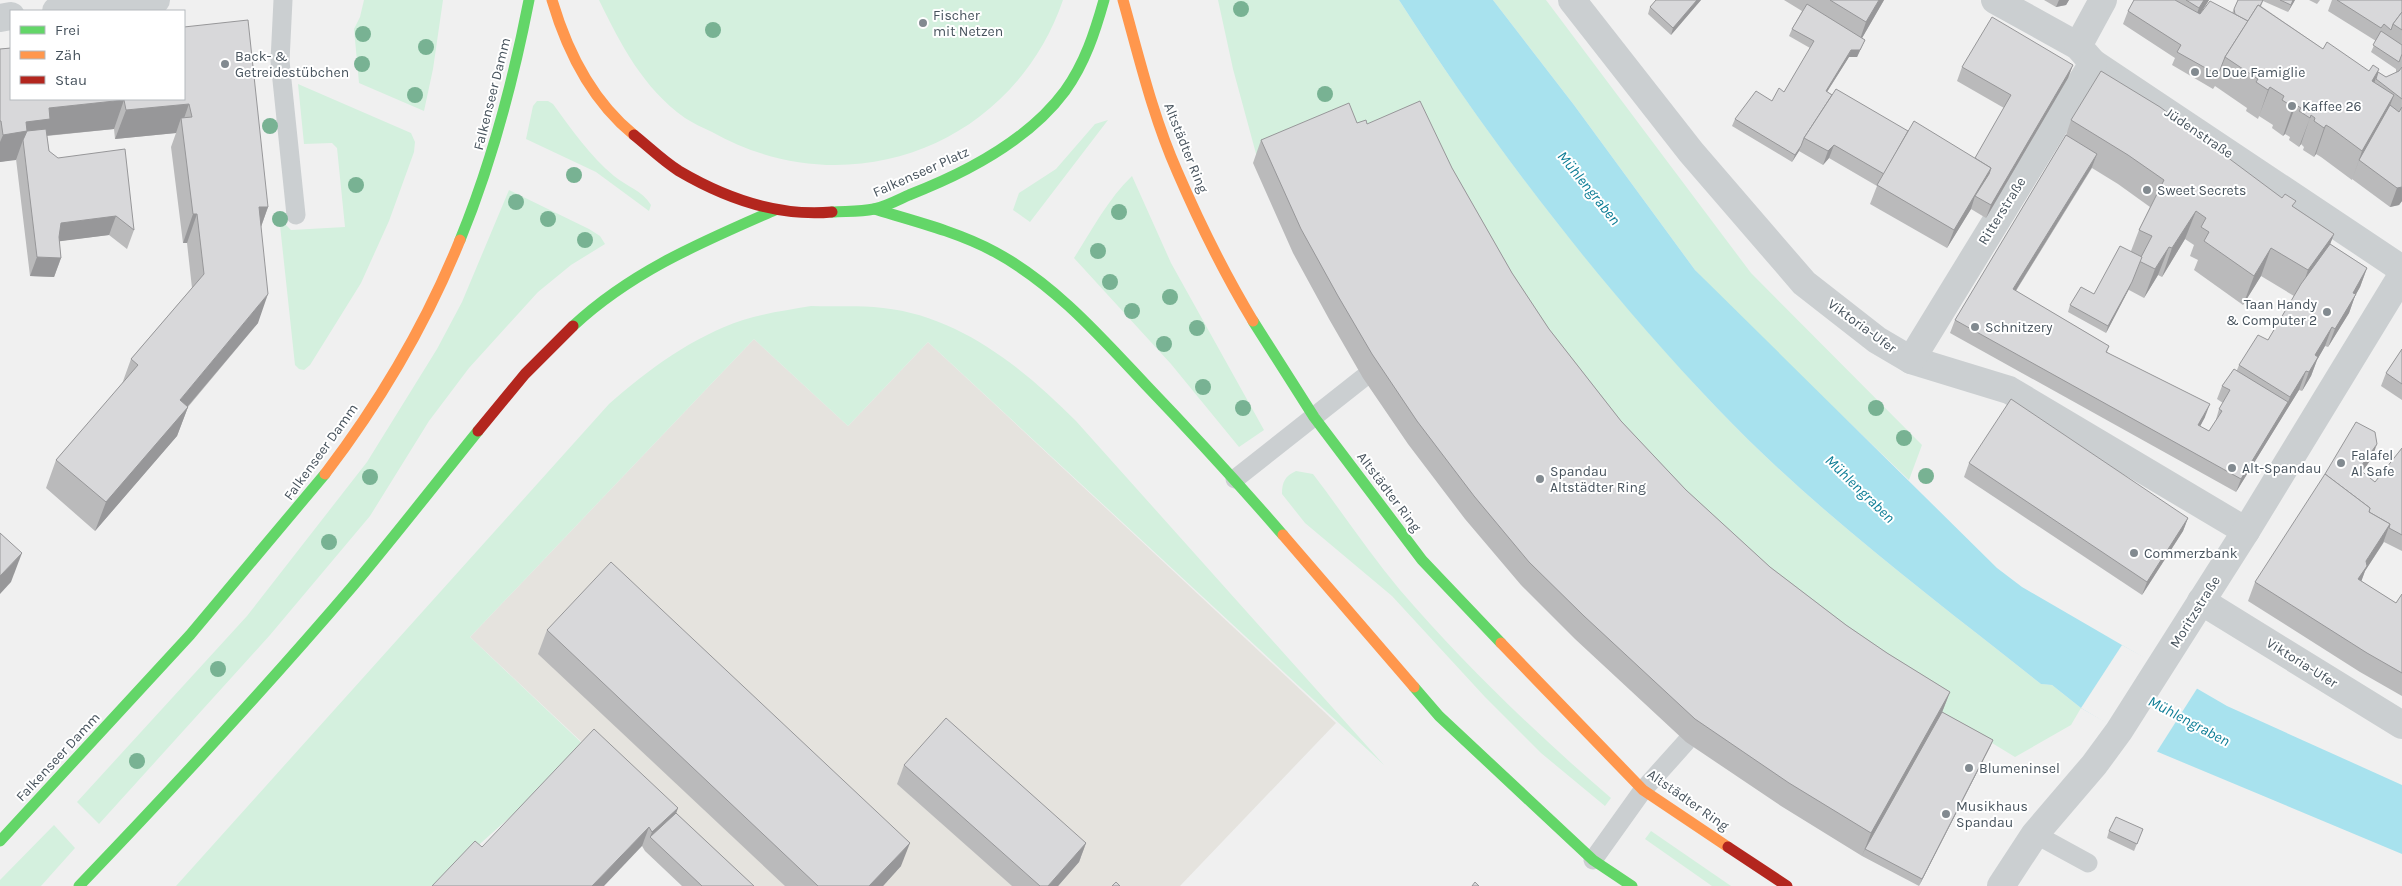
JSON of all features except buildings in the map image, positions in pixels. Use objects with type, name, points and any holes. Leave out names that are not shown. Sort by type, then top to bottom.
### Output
[{"type":"main road","name":"Falkenseer Damm","points":[[0,841],[171,656],[293,516],[374,406],[420,325],[457,245],[489,163],[506,108],[529,0]]},
{"type":"main road","name":"Falkenseer Platz","points":[[552,0],[561,30],[582,74],[618,122],[678,170],[723,194],[775,210],[823,213],[874,209],[936,185],[986,160],[1036,122],[1065,91],[1091,44],[1104,0]]},
{"type":"main road","name":"Altstädter Ring","points":[[1123,0],[1147,85],[1176,170],[1234,289],[1272,353],[1314,417],[1422,560],[1643,790],[1787,886]]},
{"type":"main road","points":[[874,209],[938,229],[994,250],[1038,278],[1104,339],[1235,479],[1439,716],[1593,860],[1632,886]]},
{"type":"main road","points":[[79,886],[264,687],[426,499],[531,366],[568,328],[622,286],[645,272],[689,248],[775,210]]},
{"type":"street","points":[[65,10],[156,0]]},
{"type":"street","name":"Viktoria-Ufer","points":[[1572,0],[1690,152],[1804,283],[1878,340],[1911,360],[2009,390],[2246,531]]},
{"type":"street","name":"Jüdenstraße","points":[[1994,0],[2086,54],[2402,269]]},
{"type":"street","name":"Ritterstraße","points":[[1911,360],[2086,54],[2103,0]]},
{"type":"street","name":"Moritzstraße","points":[[2001,886],[2035,834],[2094,765],[2119,731],[2246,531],[2402,274]]},
{"type":"street","name":"Viktoria-Ufer","points":[[2201,601],[2402,725]]},
{"type":"lane","points":[[283,0],[280,61],[296,215]]},
{"type":"lane","points":[[1235,479],[1363,378]]},
{"type":"lane","points":[[1593,860],[1643,790],[1686,742]]},
{"type":"lane","points":[[2035,834],[2088,863]]},
{"type":"shaded area","points":[[754,339],[848,426],[928,342],[1336,723],[1180,886],[735,886],[470,637]]},
{"type":"green space","points":[[364,0],[443,0],[433,69],[424,111],[359,83],[354,29],[360,17]]},
{"type":"green space","points":[[599,0],[1063,0],[1039,51],[1006,94],[965,127],[919,150],[869,163],[817,164],[764,154],[685,118],[657,93],[634,65]]},
{"type":"green space","points":[[1218,0],[1399,0],[1434,54],[1509,160],[1588,262],[1672,360],[1754,445],[1833,517],[1915,585],[2041,684],[2052,685],[2081,708],[2071,725],[2015,757],[1992,743],[1990,747],[1939,719],[1258,161],[1233,69]]},
{"type":"green space","points":[[1493,0],[1546,0],[1751,273],[1922,445],[1909,480],[1753,330],[1695,270],[1574,105]]},
{"type":"green space","points":[[298,84],[411,133],[415,142],[414,152],[389,221],[361,283],[310,365],[304,370],[299,369],[295,365],[279,216],[285,216],[286,225],[291,230],[345,227],[337,148],[332,143],[304,144]]},
{"type":"green space","points":[[537,101],[548,101],[553,104],[597,160],[619,180],[648,200],[651,205],[649,211],[596,172],[526,139],[533,106]]},
{"type":"green space","points":[[1108,120],[1030,222],[1013,210],[1019,193],[1056,169],[1095,124]]},
{"type":"green space","points":[[1132,176],[1171,263],[1264,430],[1239,447],[1171,364],[1074,258],[1108,205]]},
{"type":"green space","points":[[509,190],[589,229],[600,236],[605,244],[571,265],[538,292],[469,368],[429,421],[370,516],[270,635],[99,824],[77,802],[247,616],[367,462],[437,349],[462,302]]},
{"type":"green space","points":[[811,306],[883,308],[911,313],[938,322],[989,348],[1035,383],[1076,421],[1384,765],[928,342],[848,426],[754,339],[470,637],[587,748],[433,886],[176,886],[609,404],[672,355],[706,335],[743,320]]},
{"type":"green space","points":[[1296,471],[1313,474],[1377,562],[1400,590],[1501,698],[1611,798],[1605,806],[1541,753],[1485,697],[1392,596],[1305,523],[1282,494],[1285,480]]},
{"type":"green space","points":[[54,825],[75,848],[41,886],[0,886],[0,880]]},
{"type":"green space","points":[[1651,831],[1731,886],[1712,886],[1645,839]]},
{"type":"water","name":"Mühlengraben","points":[[1399,0],[1493,0],[1574,105],[1695,270],[1997,568],[2022,587],[2227,706],[2402,785],[2402,854],[2158,752],[2081,708],[2052,685],[2041,684],[1915,585],[1833,517],[1754,445],[1716,407],[1672,360],[1588,262],[1509,160],[1434,54]]},
{"type":"pier","points":[[2122,645],[2198,687],[2156,753],[2081,708]]},
{"type":"traffic: fast","points":[[460,240],[492,151],[516,61],[529,0]]},
{"type":"traffic: fast","points":[[832,212],[869,210],[887,205],[974,166],[1014,140],[1050,109],[1065,91],[1089,47],[1104,0]]},
{"type":"traffic: fast","points":[[874,209],[936,228],[981,245],[1037,279],[1075,312],[1110,347],[1215,458],[1283,535]]},
{"type":"traffic: fast","points":[[573,326],[619,289],[669,259],[775,210]]},
{"type":"traffic: fast","points":[[1253,321],[1314,417],[1422,560],[1501,643]]},
{"type":"traffic: fast","points":[[79,886],[149,813],[285,664],[352,587],[478,431]]},
{"type":"traffic: fast","points":[[0,841],[190,635],[325,474]]},
{"type":"traffic: fast","points":[[1414,687],[1439,716],[1593,860],[1632,886]]},
{"type":"traffic: slow","points":[[552,0],[565,38],[583,74],[606,107],[634,135]]},
{"type":"traffic: slow","points":[[1123,0],[1147,87],[1168,150],[1212,247],[1253,321]]},
{"type":"traffic: slow","points":[[325,474],[365,419],[400,362],[432,302],[460,240]]},
{"type":"traffic: slow","points":[[1283,535],[1414,687]]},
{"type":"traffic: slow","points":[[1501,643],[1643,790],[1728,847]]},
{"type":"traffic: jam","points":[[634,135],[679,171],[715,190],[752,203],[792,212],[832,212]]},
{"type":"traffic: jam","points":[[478,431],[525,374],[573,326]]},
{"type":"traffic: jam","points":[[1728,847],[1787,886]]},
{"type":"place","name":"Fischer mit Netzen","points":[[923,23]]},
{"type":"place","name":"Back- & Getreidestübchen","points":[[225,64]]},
{"type":"place","name":"Le Due Famiglie","points":[[2195,72]]},
{"type":"place","name":"Kaffee 26","points":[[2292,106]]},
{"type":"place","name":"Sweet Secrets","points":[[2147,190]]},
{"type":"place","name":"Taan Handy & Computer 2","points":[[2327,312]]},
{"type":"place","name":"Schnitzery","points":[[1975,327]]},
{"type":"place","name":"Falafel Al Safe","points":[[2341,463]]},
{"type":"place","name":"Alt-Spandau","points":[[2232,468]]},
{"type":"place","name":"Spandau Altstädter Ring","points":[[1540,479]]},
{"type":"place","name":"Commerzbank","points":[[2134,553]]},
{"type":"place","name":"Blumeninsel","points":[[1969,768]]},
{"type":"place","name":"Musikhaus Spandau","points":[[1946,814]]}]
